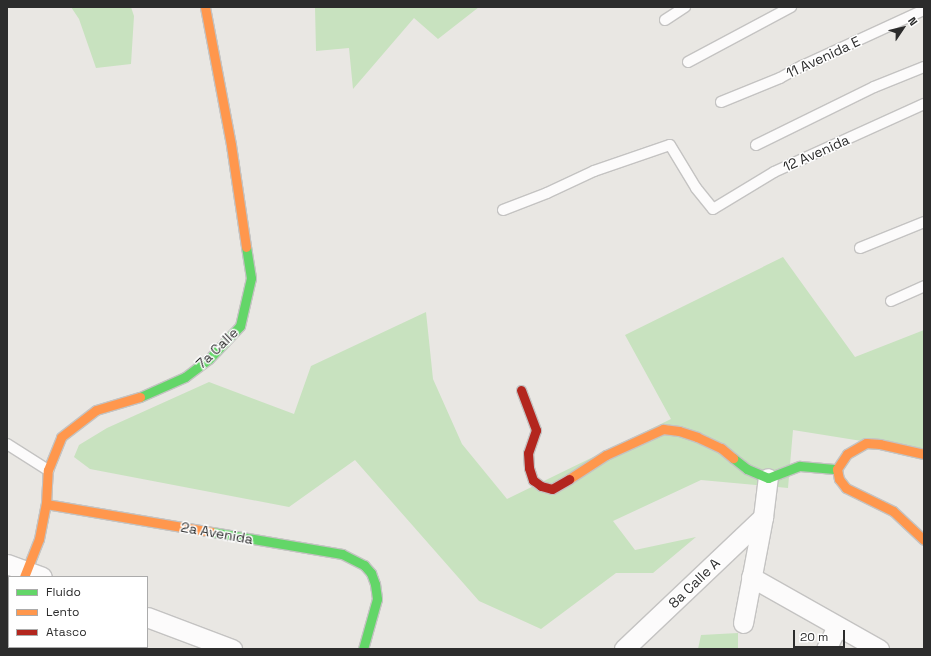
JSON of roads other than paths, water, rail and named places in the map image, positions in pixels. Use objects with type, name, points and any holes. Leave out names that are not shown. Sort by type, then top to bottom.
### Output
[{"type":"street","name":"7a Calle","points":[[31,575],[46,504],[48,470],[61,437],[96,410],[143,396],[185,377],[209,359],[240,326],[251,278],[231,145],[206,9]]},
{"type":"street","points":[[521,390],[536,430],[528,453],[529,468],[533,480],[541,486],[552,489],[606,455],[663,429],[679,431],[721,448],[747,469],[768,478],[800,466],[837,469]]},
{"type":"street","points":[[924,454],[880,444],[866,443],[847,454],[837,469],[839,479],[846,488],[893,511],[924,540]]},
{"type":"street","points":[[743,623],[763,517],[768,478]]},
{"type":"street","name":"2a Avenida","points":[[46,504],[342,554],[364,564],[371,573],[375,584],[377,599],[367,648]]},
{"type":"street","name":"8a Calle A","points":[[624,649],[763,517]]},
{"type":"street","points":[[7,564],[31,575]]},
{"type":"street","points":[[751,577],[879,649]]},
{"type":"street","points":[[148,617],[232,649]]},
{"type":"street","points":[[826,649],[837,626]]},
{"type":"lane","points":[[665,20],[685,7]]},
{"type":"lane","points":[[688,62],[791,7]]},
{"type":"lane","name":"11 Avenida E","points":[[721,102],[780,78],[802,66],[924,10]]},
{"type":"lane","points":[[756,145],[874,87],[924,67]]},
{"type":"lane","name":"12 Avenida","points":[[503,210],[547,193],[594,171],[670,145],[696,188],[712,208],[774,172],[924,104]]},
{"type":"lane","points":[[860,248],[924,222]]},
{"type":"lane","points":[[891,301],[924,286]]},
{"type":"lane","points":[[7,444],[48,470]]}]
